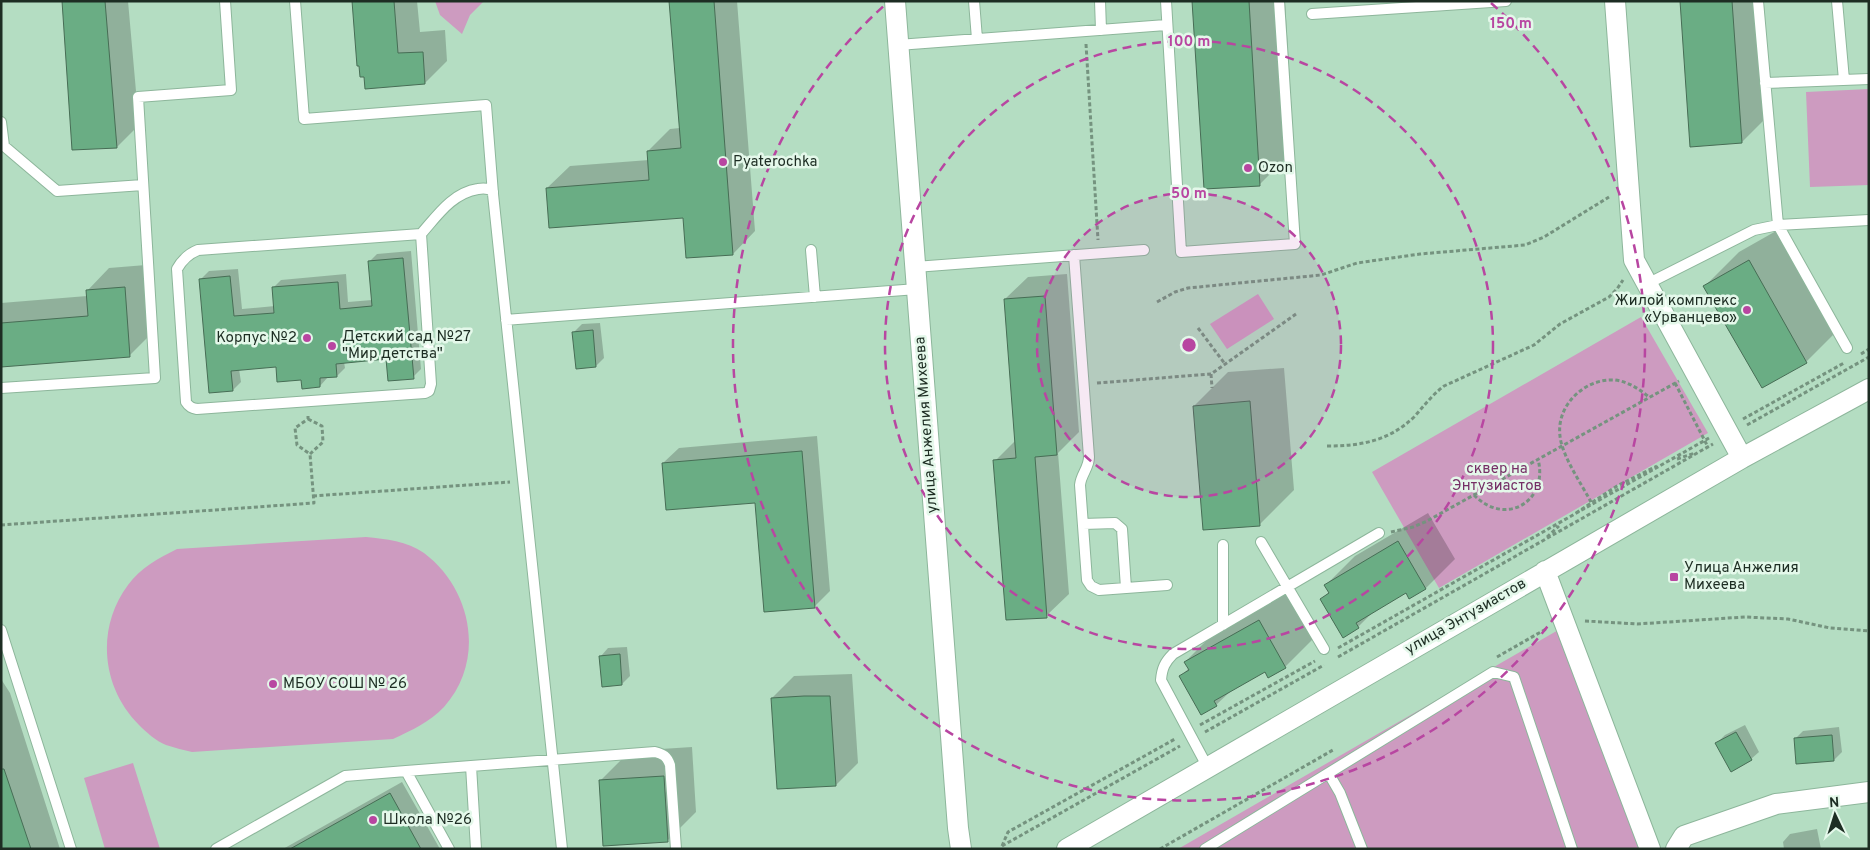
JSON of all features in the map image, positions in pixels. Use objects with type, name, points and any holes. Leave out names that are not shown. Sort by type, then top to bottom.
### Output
[{"type":"street","name":"улица Анжелия Михеева","points":[[895,1],[958,828],[962,849]]},
{"type":"street","points":[[1615,1],[1634,260],[1742,458]]},
{"type":"street","name":"улица Энтузиастов","points":[[1067,849],[1207,766],[1742,458],[1869,390]]},
{"type":"street","points":[[1545,571],[1650,849]]},
{"type":"street","points":[[1676,849],[1684,836],[1776,804],[1869,792]]},
{"type":"lane","points":[[1,388],[155,378],[138,97],[231,90],[225,1]]},
{"type":"lane","points":[[295,1],[304,119],[486,105],[493,194],[551,760],[562,849]]},
{"type":"lane","points":[[974,1],[977,39]]},
{"type":"lane","points":[[1100,1],[1101,30]]},
{"type":"lane","points":[[1166,1],[1181,252],[1295,244],[1279,1]]},
{"type":"lane","points":[[1312,14],[1506,1]]},
{"type":"lane","points":[[1758,1],[1778,225],[1846,348]]},
{"type":"lane","points":[[1837,1],[1844,80]]},
{"type":"lane","points":[[898,45],[1166,25]]},
{"type":"lane","points":[[1765,83],[1869,79]]},
{"type":"lane","points":[[1,122],[4,146],[57,191],[143,185]]},
{"type":"lane","points":[[421,234],[431,384],[429,391],[425,393],[197,409],[188,406],[186,402],[177,269],[180,263],[192,253],[198,250],[421,234],[444,208],[458,196],[473,190],[488,188],[493,191],[493,194]]},
{"type":"lane","points":[[1647,284],[1754,230],[1778,225],[1869,220]]},
{"type":"lane","points":[[811,250],[815,297]]},
{"type":"lane","points":[[915,267],[1144,250]]},
{"type":"lane","points":[[1074,255],[1089,457],[1087,467],[1080,480],[1089,584],[1094,589],[1099,590],[1167,585]]},
{"type":"lane","points":[[506,320],[917,289]]},
{"type":"lane","points":[[1083,524],[1115,523],[1122,529],[1126,588]]},
{"type":"lane","points":[[1207,766],[1161,680],[1165,663],[1173,654],[1379,533]]},
{"type":"lane","points":[[1261,542],[1324,650]]},
{"type":"lane","points":[[1223,545],[1223,625]]},
{"type":"lane","points":[[1,630],[71,849]]},
{"type":"lane","points":[[1205,849],[1493,672],[1514,677],[1572,849]]},
{"type":"lane","points":[[216,849],[345,776],[655,752],[662,753],[668,758],[670,765],[676,849]]},
{"type":"lane","points":[[471,766],[476,849]]},
{"type":"lane","points":[[406,771],[448,849]]},
{"type":"lane","points":[[1329,774],[1340,793],[1362,849]]},
{"type":"path","points":[[1086,31],[1099,253]]},
{"type":"path","points":[[1157,302],[1175,292],[1188,288],[1321,275],[1364,261],[1525,245],[1544,237],[1628,185]]},
{"type":"path","points":[[1327,446],[1351,446],[1368,443],[1400,428],[1414,416],[1433,394],[1444,386],[1534,345],[1565,321],[1609,297],[1617,289],[1634,260]]},
{"type":"path","points":[[1084,384],[1211,374],[1296,314]]},
{"type":"path","points":[[1198,328],[1225,364]]},
{"type":"path","points":[[1860,354],[1869,349]]},
{"type":"path","points":[[1335,650],[1705,441],[1727,432],[1869,357]]},
{"type":"path","points":[[1318,660],[1190,735],[1002,846],[1008,832],[1190,735],[1541,542],[1708,447],[1727,432],[1852,358]]},
{"type":"path","points":[[1379,533],[1398,531],[1427,521],[1695,372]]},
{"type":"path","points":[[1211,374],[1212,388]]},
{"type":"path","points":[[1591,502],[1562,446],[1560,428],[1564,410],[1571,398],[1586,387],[1603,380],[1616,380],[1628,383],[1640,389],[1649,398]]},
{"type":"path","points":[[1675,383],[1708,447]]},
{"type":"path","points":[[307,401],[308,419]]},
{"type":"path","points":[[308,419],[295,428],[296,444],[310,454]]},
{"type":"path","points":[[308,419],[322,426],[323,442],[310,454]]},
{"type":"path","points":[[1541,542],[1591,502],[1632,477],[1669,461],[1702,450]]},
{"type":"path","points":[[1,525],[314,503],[310,454]]},
{"type":"path","points":[[1474,495],[1488,507],[1496,509],[1514,509],[1522,506],[1529,500],[1539,485],[1541,477],[1538,459]]},
{"type":"path","points":[[313,496],[523,481]]},
{"type":"path","points":[[1563,620],[1637,624],[1745,617],[1788,619],[1830,628],[1869,631]]},
{"type":"green space","points":[[435,1],[484,1],[470,15],[462,34],[440,15]]},
{"type":"green space","points":[[1869,89],[1869,185],[1810,187],[1806,92]]},
{"type":"green space","points":[[1258,294],[1274,319],[1227,349],[1210,324]]},
{"type":"green space","name":"сквер на Энтузиастов","points":[[1641,317],[1708,433],[1439,588],[1372,472]]},
{"type":"green space","points":[[366,537],[403,543],[424,553],[440,568],[453,586],[462,605],[468,626],[469,647],[465,668],[457,688],[444,707],[433,717],[393,739],[192,752],[166,745],[151,736],[126,710],[110,675],[107,657],[107,638],[118,602],[138,573],[150,564],[177,549]]},
{"type":"green space","points":[[1560,629],[1644,849],[1178,849]]},
{"type":"green space","points":[[133,763],[160,849],[105,849],[84,778]]},
{"type":"building","points":[[62,1],[105,1],[117,148],[72,150]]},
{"type":"building","points":[[352,1],[394,1],[398,53],[423,52],[425,84],[365,89],[364,77],[360,77],[359,66],[357,66]]},
{"type":"building","points":[[669,1],[714,1],[733,255],[686,258],[683,218],[549,228],[546,188],[649,180],[647,151],[681,148]]},
{"type":"building","points":[[1192,1],[1249,1],[1260,186],[1204,189]]},
{"type":"building","points":[[1680,1],[1732,1],[1742,143],[1690,147]]},
{"type":"building","name":"Корпус №2","points":[[403,258],[414,379],[388,381],[386,359],[336,364],[337,377],[320,378],[320,387],[302,389],[301,380],[277,382],[276,367],[231,371],[233,391],[209,393],[199,279],[230,276],[234,316],[274,313],[272,287],[338,282],[340,309],[372,306],[368,261]]},
{"type":"building","name":"Жилой комплекс «Урванцево»","points":[[1749,260],[1807,363],[1762,388],[1703,286]]},
{"type":"building","points":[[125,287],[130,357],[1,367],[1,323],[88,316],[86,290]]},
{"type":"building","points":[[1045,296],[1057,455],[1035,457],[1047,618],[1006,620],[993,460],[1016,458],[1004,299]]},
{"type":"building","points":[[593,330],[596,367],[576,369],[572,332]]},
{"type":"building","points":[[1250,401],[1260,526],[1203,530],[1193,406]]},
{"type":"building","points":[[802,451],[815,608],[764,612],[755,503],[666,510],[662,463]]},
{"type":"building","points":[[1398,541],[1426,589],[1409,599],[1406,593],[1356,623],[1359,628],[1343,638],[1320,599],[1329,593],[1324,585]]},
{"type":"building","points":[[1259,620],[1286,668],[1268,678],[1265,672],[1214,701],[1217,706],[1201,715],[1179,676],[1189,670],[1184,662]]},
{"type":"building","points":[[620,654],[622,685],[602,687],[599,656]]},
{"type":"building","points":[[830,696],[836,786],[777,789],[771,698]]},
{"type":"building","points":[[1736,732],[1752,760],[1731,772],[1715,743]]},
{"type":"building","points":[[1832,735],[1834,761],[1796,764],[1794,738]]},
{"type":"building","points":[[1,769],[4,769],[31,849],[1,849]]},
{"type":"building","points":[[664,776],[668,842],[603,846],[599,780]]},
{"type":"building","name":"Школа №26","points":[[390,793],[421,849],[290,849]]},
{"type":"place","name":"Pyaterochka","points":[[723,162]]},
{"type":"place","name":"Ozon","points":[[1248,168]]},
{"type":"place","name":"Жилой комплекс «Урванцево»","points":[[1747,310]]},
{"type":"place","name":"Корпус №2","points":[[307,338]]},
{"type":"place","name":"Детский сад №27 \"Мир детства\"","points":[[332,346]]},
{"type":"place","name":"Улица Анжелия Михеева","points":[[1674,577]]},
{"type":"place","name":"МБОУ СОШ № 26","points":[[273,684]]},
{"type":"place","name":"Школа №26","points":[[373,820]]}]
